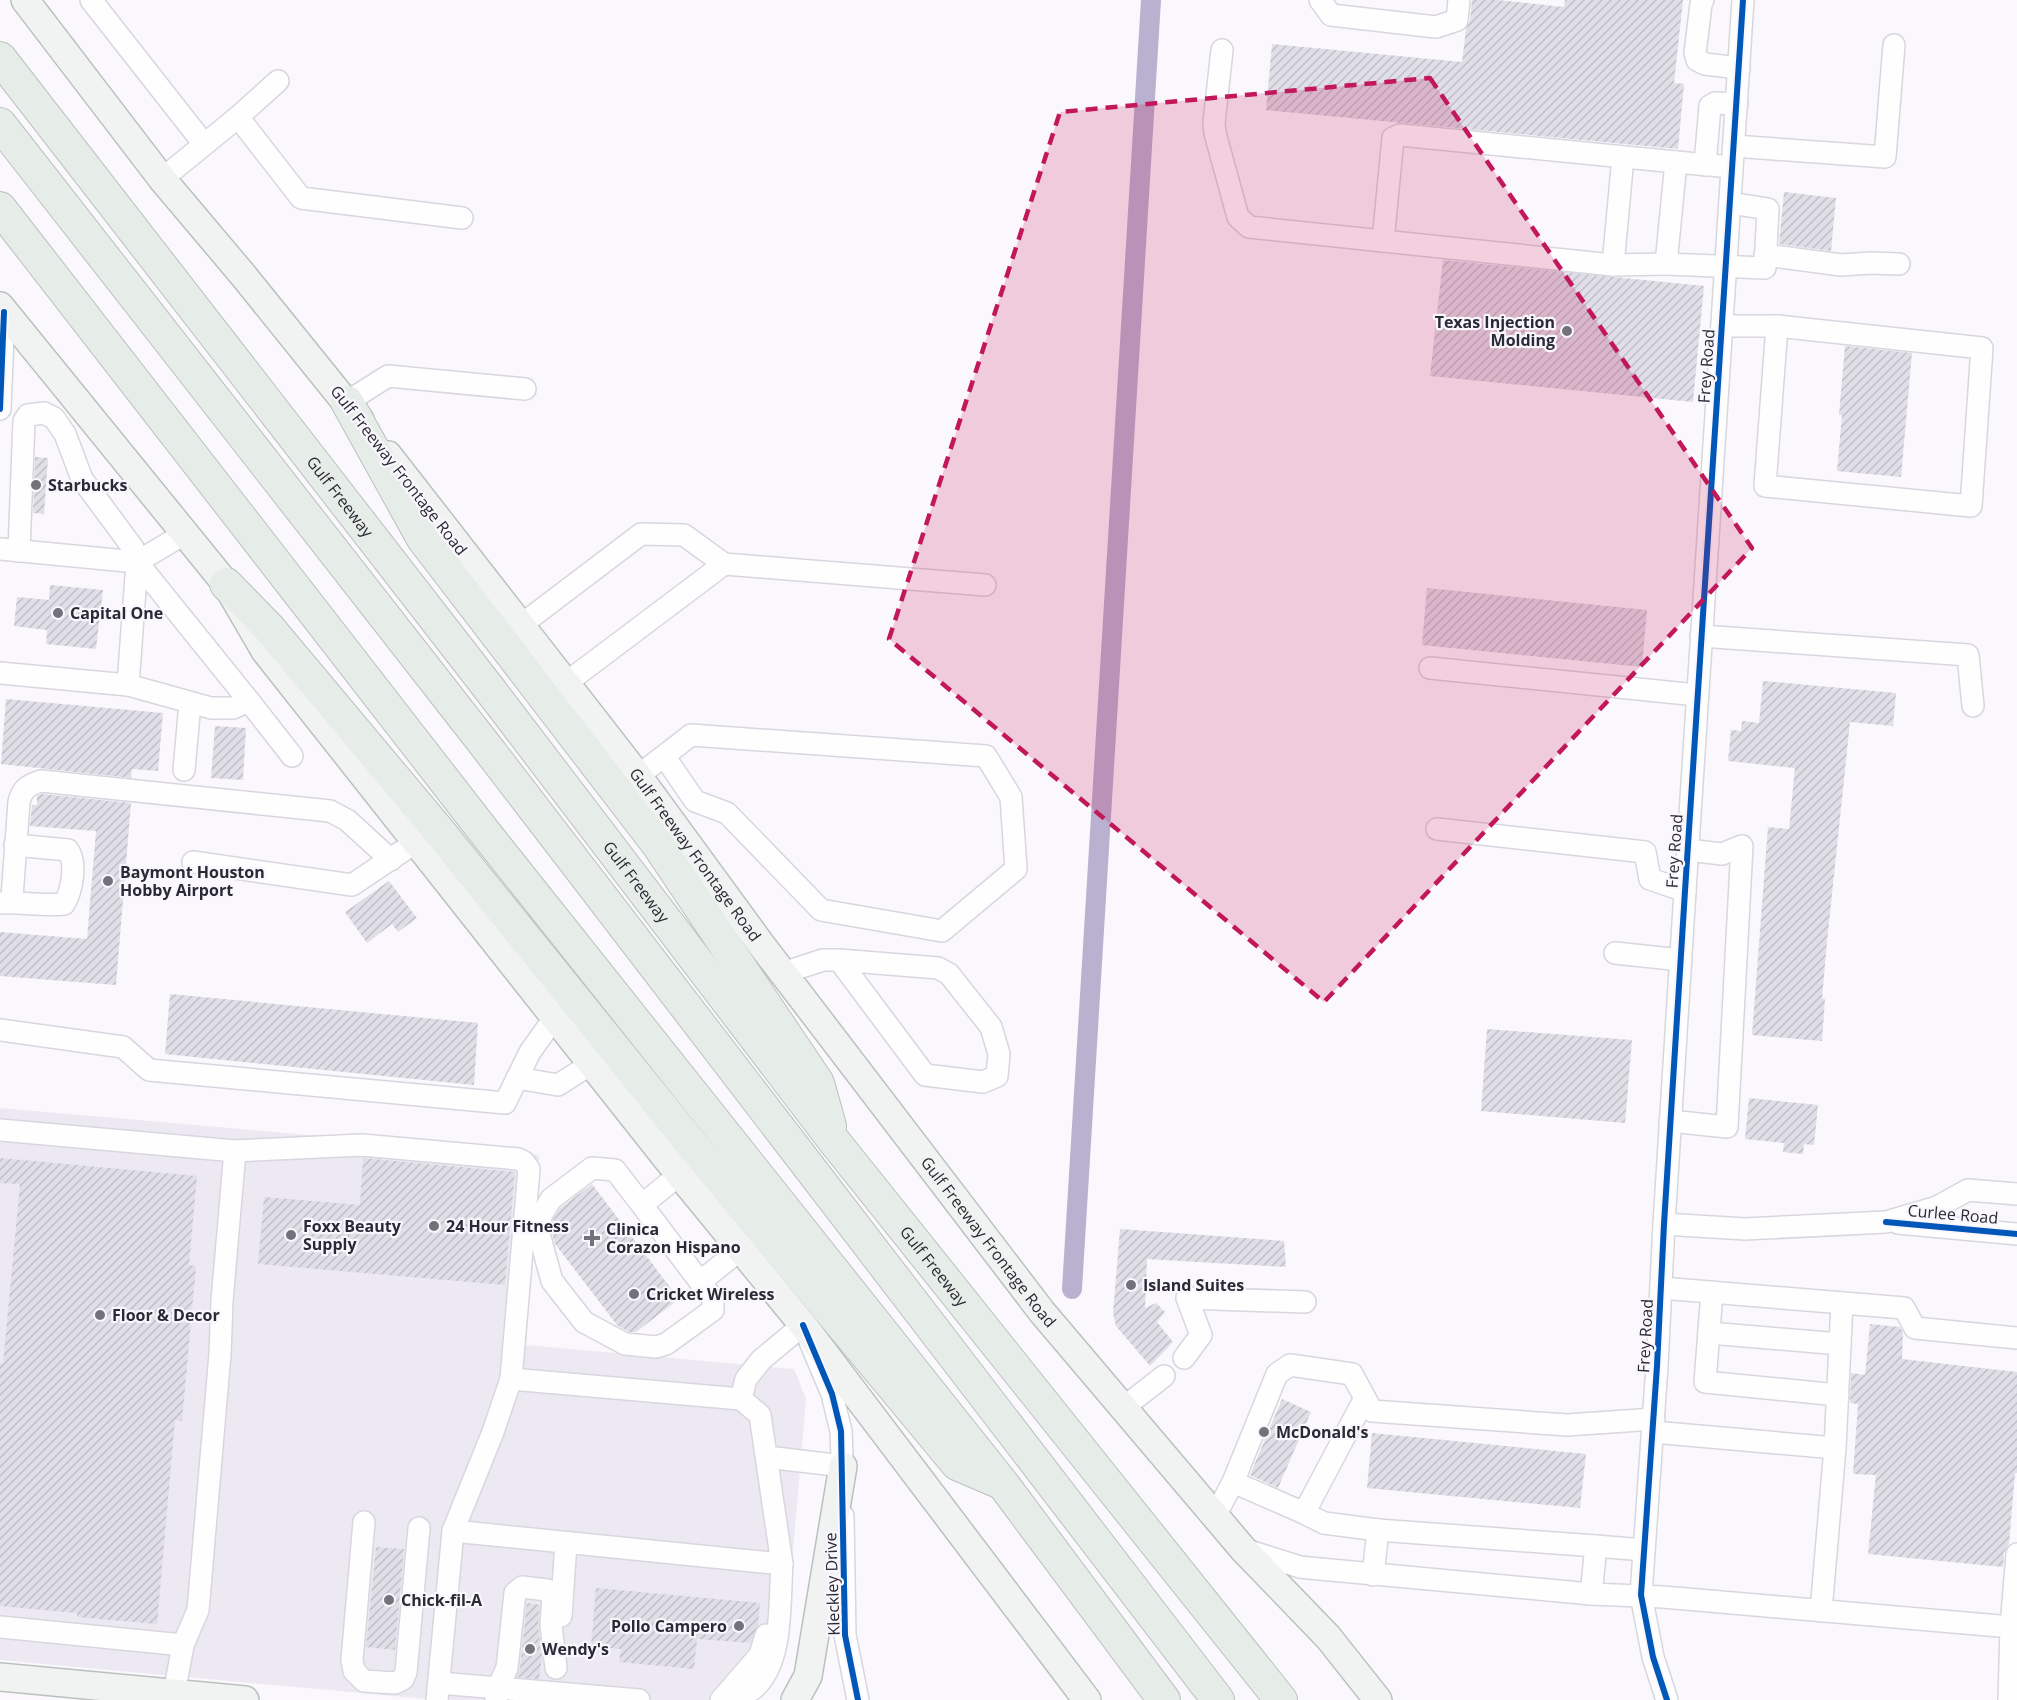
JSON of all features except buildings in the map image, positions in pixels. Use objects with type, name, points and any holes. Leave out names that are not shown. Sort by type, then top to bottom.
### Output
[{"type":"highway","name":"Gulf Freeway","points":[[0,58],[491,691],[834,1141],[1278,1696]]},
{"type":"highway","points":[[0,124],[489,750],[1212,1692]]},
{"type":"highway","points":[[0,208],[486,834],[1003,1484],[1157,1691]]},
{"type":"highway","points":[[347,402],[423,539],[657,845],[818,1083],[834,1141]]},
{"type":"highway","points":[[226,584],[269,628],[432,822],[694,1147],[957,1464],[1003,1484]]},
{"type":"main road","name":"Gulf Freeway Frontage Road","points":[[25,0],[162,179],[347,402],[566,683],[638,776],[783,973],[1042,1312],[1243,1549],[1328,1637],[1378,1700]]},
{"type":"main road","points":[[2,309],[226,584],[265,651],[591,1064],[803,1325],[1087,1700]]},
{"type":"main road","points":[[795,1700],[808,1676],[843,1466]]},
{"type":"main road","points":[[1352,1667],[1358,1693],[1356,1700]]},
{"type":"main road","points":[[0,1677],[174,1697],[245,1700]]},
{"type":"street","points":[[91,0],[204,144]]},
{"type":"street","points":[[1320,0],[1331,15],[1436,27],[1457,20],[1459,0]]},
{"type":"street","points":[[1703,0],[1695,53],[1697,60],[1705,64],[1739,68]]},
{"type":"street","name":"Frey Road","points":[[1667,1700],[1653,1657],[1641,1595],[1684,891],[1743,0]]},
{"type":"street","points":[[1383,241],[1393,138],[1400,135],[1705,165],[1733,157],[1885,157],[1894,45]]},
{"type":"street","points":[[1222,50],[1214,123],[1215,133],[1238,217],[1249,227],[1613,265],[1726,265],[1765,268],[1768,209],[1730,203]]},
{"type":"street","points":[[162,179],[278,81]]},
{"type":"street","points":[[1705,165],[1710,106],[1715,103],[1737,104]]},
{"type":"street","points":[[238,117],[301,198],[462,218]]},
{"type":"street","points":[[1613,265],[1623,157]]},
{"type":"street","points":[[1666,264],[1676,162]]},
{"type":"street","points":[[1765,255],[1840,265],[1899,264]]},
{"type":"street","points":[[0,409],[3,368],[2,309]]},
{"type":"street","points":[[1722,326],[1777,326],[1982,348],[1971,506],[1765,486],[1777,326]]},
{"type":"street","points":[[3,368],[21,356],[38,354]]},
{"type":"street","points":[[347,402],[388,376],[525,389]]},
{"type":"street","points":[[128,685],[137,562],[133,548],[81,479],[65,434],[54,418],[44,413],[28,415],[24,421],[10,550],[137,562],[184,534]]},
{"type":"street","points":[[521,625],[641,534],[684,535],[724,564],[985,585]]},
{"type":"street","points":[[137,562],[292,756]]},
{"type":"street","points":[[566,683],[724,564]]},
{"type":"street","points":[[1701,636],[1968,655],[1973,706]]},
{"type":"street","points":[[1430,668],[1697,695]]},
{"type":"street","points":[[0,673],[128,685],[190,703],[226,709],[249,701]]},
{"type":"street","points":[[184,770],[190,703]]},
{"type":"street","points":[[638,776],[691,735],[986,756],[1011,796],[1016,869],[942,931],[820,910],[727,813],[695,801],[664,756]]},
{"type":"street","points":[[5,902],[12,897],[21,793],[27,787],[40,781],[330,811],[347,820],[391,860]]},
{"type":"street","points":[[1437,829],[1645,852],[1650,879],[1684,891]]},
{"type":"street","points":[[193,862],[352,885],[416,842]]},
{"type":"street","points":[[5,902],[49,906],[64,904],[69,896],[72,856],[68,850],[15,845]]},
{"type":"street","points":[[1670,1121],[1727,1126],[1742,846],[1722,854],[1688,850]]},
{"type":"street","points":[[1615,953],[1681,960]]},
{"type":"street","points":[[783,973],[823,960],[839,960],[938,968],[950,974],[992,1027],[999,1054],[997,1076],[982,1082],[925,1075],[839,960]]},
{"type":"street","points":[[0,1030],[123,1047],[149,1070],[161,1072],[505,1103],[530,1052],[555,1017]]},
{"type":"street","points":[[517,1078],[558,1085],[591,1064]]},
{"type":"street","points":[[0,1130],[235,1151],[362,1145],[518,1159],[524,1162],[529,1169],[511,1379],[493,1432],[453,1531],[438,1691],[639,1700]]},
{"type":"street","points":[[174,1697],[183,1645],[198,1610],[235,1151]]},
{"type":"street","points":[[592,1168],[615,1170],[642,1205],[713,1299],[713,1310],[666,1344],[656,1347],[625,1344],[584,1322],[552,1281],[539,1234],[541,1216],[551,1199],[592,1168]]},
{"type":"street","points":[[642,1205],[680,1174]]},
{"type":"street","points":[[1664,1224],[1745,1229],[1886,1222],[1937,1207],[1968,1190],[2017,1194]]},
{"type":"street","name":"Curlee Road","points":[[1886,1222],[2017,1234]]},
{"type":"street","points":[[700,1282],[741,1249]]},
{"type":"street","points":[[1661,1288],[1904,1308],[1915,1328],[2017,1338]]},
{"type":"street","points":[[1712,1292],[1706,1382],[1838,1395]]},
{"type":"street","points":[[1184,1358],[1201,1335],[1187,1298],[1305,1302]]},
{"type":"street","points":[[1821,1611],[1835,1448],[1842,1303]]},
{"type":"street","points":[[741,1399],[746,1379],[761,1360],[803,1325]]},
{"type":"street","name":"Kleckley Drive","points":[[803,1325],[832,1394],[841,1431],[845,1635],[858,1700]]},
{"type":"street","points":[[1709,1333],[1840,1344]]},
{"type":"street","points":[[1215,1516],[1233,1482],[1277,1374],[1290,1365],[1352,1374],[1372,1411],[1544,1424],[1653,1425],[1835,1448]]},
{"type":"street","points":[[1123,1408],[1164,1376]]},
{"type":"street","points":[[511,1379],[741,1399],[760,1415],[782,1564],[776,1649],[767,1672],[753,1689],[722,1700]]},
{"type":"street","points":[[1304,1513],[1365,1398]]},
{"type":"street","points":[[767,1456],[843,1466]]},
{"type":"street","points":[[1233,1482],[1324,1523],[1378,1530],[1644,1550]]},
{"type":"street","points":[[364,1522],[352,1660],[354,1671],[364,1681],[395,1683],[402,1679],[406,1672],[419,1528]]},
{"type":"street","points":[[1373,1575],[1378,1530]]},
{"type":"street","points":[[453,1531],[782,1564]]},
{"type":"street","points":[[553,1696],[566,1543]]},
{"type":"street","points":[[1591,1594],[1596,1546]]},
{"type":"street","points":[[1243,1549],[1300,1567],[1373,1575],[1591,1594],[1641,1595],[2011,1627]]},
{"type":"street","points":[[2009,1700],[2011,1627],[2017,1554]]},
{"type":"street","points":[[497,1694],[507,1668],[515,1593],[522,1587],[547,1590],[553,1598],[551,1624],[556,1668]]},
{"type":"street","points":[[0,1627],[183,1645]]},
{"type":"highlighted area","points":[[1430,78],[1752,548],[1324,1002],[889,639],[1060,112]]},
{"type":"shaded area","points":[[0,1108],[539,1155],[526,1345],[794,1369],[806,1399],[785,1646],[755,1700],[437,1700],[0,1660]]},
{"type":"waterway","points":[[1072,1289],[1151,0]]},
{"type":"cycle path","points":[[1667,1700],[1653,1657],[1641,1595],[1743,0]]},
{"type":"cycle path","points":[[0,409],[4,312]]},
{"type":"cycle path","points":[[1886,1222],[2017,1234]]},
{"type":"cycle path","points":[[803,1325],[832,1394],[841,1431],[845,1635],[858,1700]]},
{"type":"place","name":"Texas Injection Molding","points":[[1567,331]]},
{"type":"place","name":"Starbucks","points":[[36,485]]},
{"type":"place","name":"Capital One","points":[[58,613]]},
{"type":"place","name":"Baymont Houston Hobby Airport","points":[[108,881]]},
{"type":"place","name":"24 Hour Fitness","points":[[434,1226]]},
{"type":"place","name":"Foxx Beauty Supply","points":[[291,1235]]},
{"type":"place","name":"Clinica Corazon Hispano","points":[[592,1238]]},
{"type":"place","name":"Island Suites","points":[[1131,1285]]},
{"type":"place","name":"Cricket Wireless","points":[[634,1294]]},
{"type":"place","name":"Floor & Decor","points":[[100,1315]]},
{"type":"place","name":"McDonald's","points":[[1264,1432]]},
{"type":"place","name":"Chick-fil-A","points":[[389,1600]]},
{"type":"place","name":"Pollo Campero","points":[[739,1626]]},
{"type":"place","name":"Wendy's","points":[[530,1649]]}]
